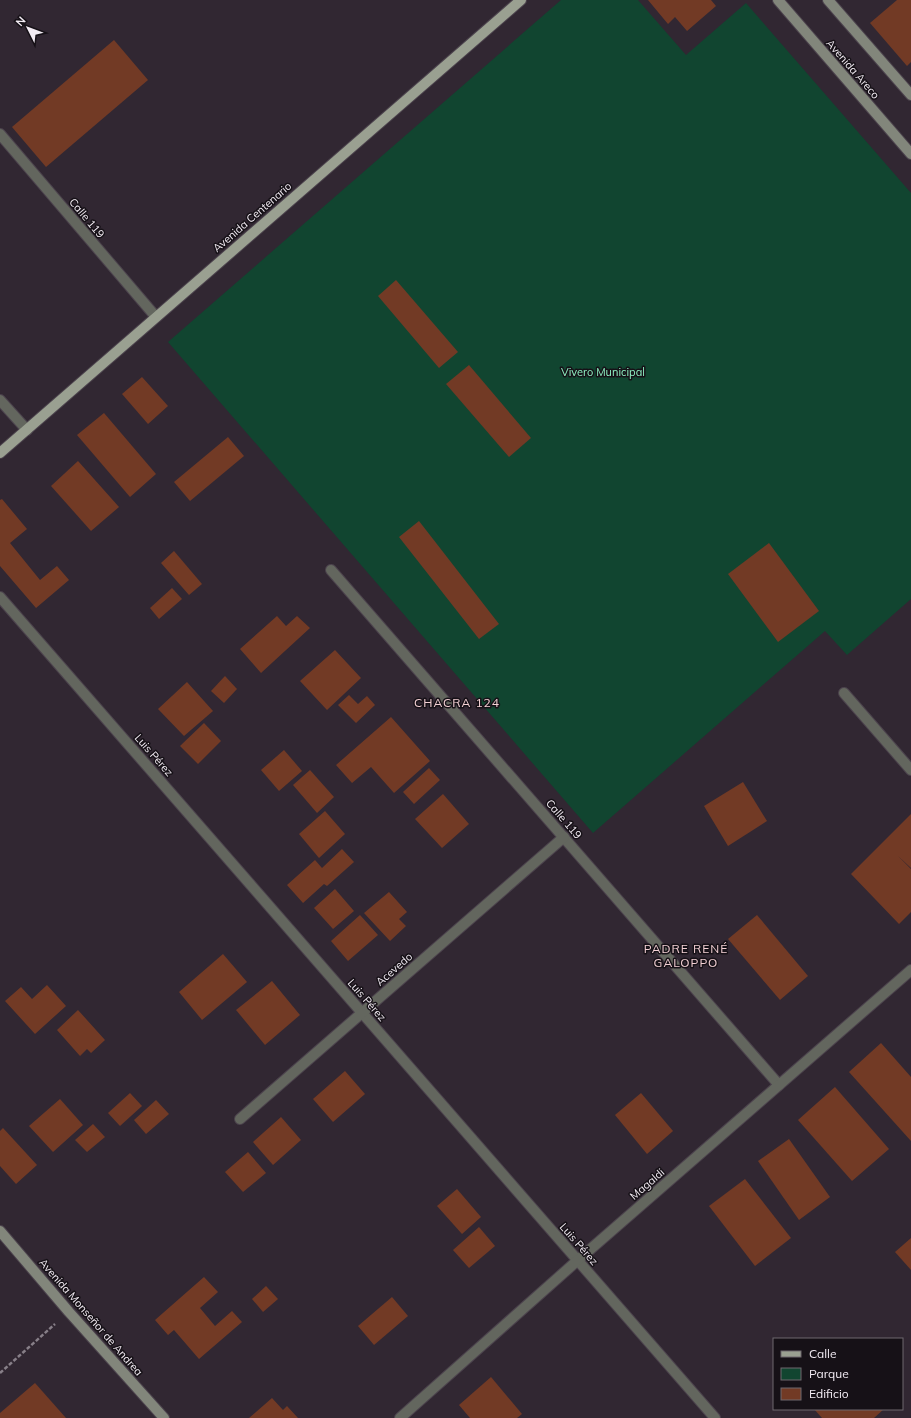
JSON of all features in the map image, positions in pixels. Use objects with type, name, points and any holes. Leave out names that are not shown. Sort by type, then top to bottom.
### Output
[{"type":"main road","name":"Avenida Centenario","points":[[0,453],[521,0]]},
{"type":"main road","name":"Avenida Areco","points":[[778,0],[911,154]]},
{"type":"main road","points":[[828,0],[911,96]]},
{"type":"main road","name":"Avenida Monseñor de Andrea","points":[[0,1231],[69,1312],[164,1418]]},
{"type":"street","name":"Calle 119","points":[[0,134],[156,317]]},
{"type":"street","points":[[0,400],[27,430]]},
{"type":"street","name":"Calle 119","points":[[331,570],[779,1084]]},
{"type":"street","name":"Luis Pérez","points":[[0,597],[715,1418]]},
{"type":"street","points":[[844,693],[911,770]]},
{"type":"street","name":"Acevedo","points":[[240,1119],[564,837]]},
{"type":"street","name":"Magaldi","points":[[400,1418],[578,1260],[911,970]]},
{"type":"path","points":[[0,1373],[69,1312]]},
{"type":"green space","name":"Vivero Municipal","points":[[561,0],[638,0],[686,55],[746,3],[911,193],[911,599],[847,655],[825,631],[593,833],[168,342]]},
{"type":"building","points":[[648,0],[711,0],[716,6],[687,31],[675,17],[668,24]]},
{"type":"building","points":[[897,0],[911,0],[911,62],[907,66],[870,23]]},
{"type":"building","points":[[114,40],[148,80],[46,167],[12,127]]},
{"type":"building","points":[[396,280],[458,352],[439,368],[378,296]]},
{"type":"building","points":[[469,365],[531,438],[509,457],[446,384]]},
{"type":"building","points":[[142,377],[168,406],[148,424],[122,394]]},
{"type":"building","points":[[104,413],[156,474],[130,497],[77,435]]},
{"type":"building","points":[[228,437],[244,456],[190,501],[174,482]]},
{"type":"building","points":[[78,461],[119,507],[91,531],[51,486]]},
{"type":"building","points":[[2,499],[27,529],[10,543],[40,580],[57,566],[69,580],[36,608],[0,566],[0,500]]},
{"type":"building","points":[[419,521],[499,624],[479,639],[399,537]]},
{"type":"building","points":[[769,543],[819,611],[778,642],[728,574]]},
{"type":"building","points":[[174,551],[202,584],[189,595],[161,563]]},
{"type":"building","points":[[172,588],[182,599],[159,619],[150,608]]},
{"type":"building","points":[[277,616],[286,626],[297,616],[310,628],[261,673],[240,649]]},
{"type":"building","points":[[335,650],[361,678],[327,710],[300,681]]},
{"type":"building","points":[[225,676],[237,689],[224,703],[211,691]]},
{"type":"building","points":[[187,682],[213,711],[184,736],[158,709]]},
{"type":"building","points":[[349,695],[358,704],[367,696],[375,705],[356,723],[338,705]]},
{"type":"building","points":[[391,717],[430,761],[394,793],[371,767],[352,783],[336,765]]},
{"type":"building","points":[[204,723],[221,741],[198,764],[180,746]]},
{"type":"building","points":[[284,750],[302,771],[279,791],[261,770]]},
{"type":"building","points":[[429,768],[440,780],[414,804],[403,792]]},
{"type":"building","points":[[310,770],[334,797],[317,813],[293,785]]},
{"type":"building","points":[[743,782],[767,821],[728,846],[704,806]]},
{"type":"building","points":[[443,794],[469,824],[442,848],[415,819]]},
{"type":"building","points":[[325,811],[345,834],[319,858],[299,834]]},
{"type":"building","points":[[911,814],[911,868],[898,856],[911,869],[911,912],[899,924],[851,874]]},
{"type":"building","points":[[342,849],[354,862],[327,886],[324,884],[303,903],[287,885],[315,860],[322,868]]},
{"type":"building","points":[[335,889],[354,911],[333,929],[314,908]]},
{"type":"building","points":[[389,892],[407,912],[399,919],[406,926],[390,941],[364,913]]},
{"type":"building","points":[[360,915],[378,935],[348,961],[331,941]]},
{"type":"building","points":[[757,915],[808,976],[780,1000],[728,939]]},
{"type":"building","points":[[223,954],[247,982],[202,1020],[179,992]]},
{"type":"building","points":[[272,981],[300,1015],[265,1045],[236,1010]]},
{"type":"building","points":[[47,985],[66,1006],[35,1034],[5,1001],[21,987],[32,999]]},
{"type":"building","points":[[78,1010],[105,1040],[91,1053],[87,1049],[80,1056],[57,1030]]},
{"type":"building","points":[[881,1043],[911,1077],[911,1141],[849,1072]]},
{"type":"building","points":[[345,1071],[365,1094],[333,1122],[313,1099]]},
{"type":"building","points":[[835,1087],[889,1149],[852,1181],[798,1120]]},
{"type":"building","points":[[130,1093],[142,1106],[120,1126],[108,1113]]},
{"type":"building","points":[[641,1093],[673,1131],[647,1154],[615,1115]]},
{"type":"building","points":[[60,1099],[83,1125],[53,1152],[29,1126]]},
{"type":"building","points":[[156,1100],[169,1114],[146,1134],[134,1120]]},
{"type":"building","points":[[281,1117],[301,1140],[273,1165],[253,1142]]},
{"type":"building","points":[[93,1124],[105,1137],[87,1152],[75,1140]]},
{"type":"building","points":[[3,1128],[37,1165],[16,1184],[0,1166],[0,1131]]},
{"type":"building","points":[[789,1139],[830,1197],[799,1220],[758,1161]]},
{"type":"building","points":[[248,1152],[266,1173],[243,1192],[225,1172]]},
{"type":"building","points":[[745,1179],[791,1238],[755,1266],[709,1206]]},
{"type":"building","points":[[457,1189],[481,1217],[462,1234],[437,1206]]},
{"type":"building","points":[[479,1227],[495,1246],[469,1268],[453,1250]]},
{"type":"building","points":[[911,1238],[911,1270],[895,1252]]},
{"type":"building","points":[[204,1277],[218,1292],[200,1308],[215,1326],[232,1311],[242,1322],[199,1359],[174,1330],[168,1335],[155,1320]]},
{"type":"building","points":[[266,1286],[278,1299],[263,1312],[252,1299]]},
{"type":"building","points":[[392,1297],[408,1316],[374,1345],[358,1326]]},
{"type":"building","points":[[491,1377],[522,1414],[517,1418],[470,1418],[459,1405]]},
{"type":"building","points":[[35,1383],[66,1418],[0,1418],[0,1413]]},
{"type":"building","points":[[272,1398],[283,1410],[287,1406],[298,1418],[249,1418]]},
{"type":"building","points":[[815,1410],[883,1410],[874,1418],[822,1418]]},
{"type":"district","name":"CHACRA 124","points":[[457,702]]},
{"type":"district","name":"PADRE RENÉ GALOPPO","points":[[686,955]]}]
